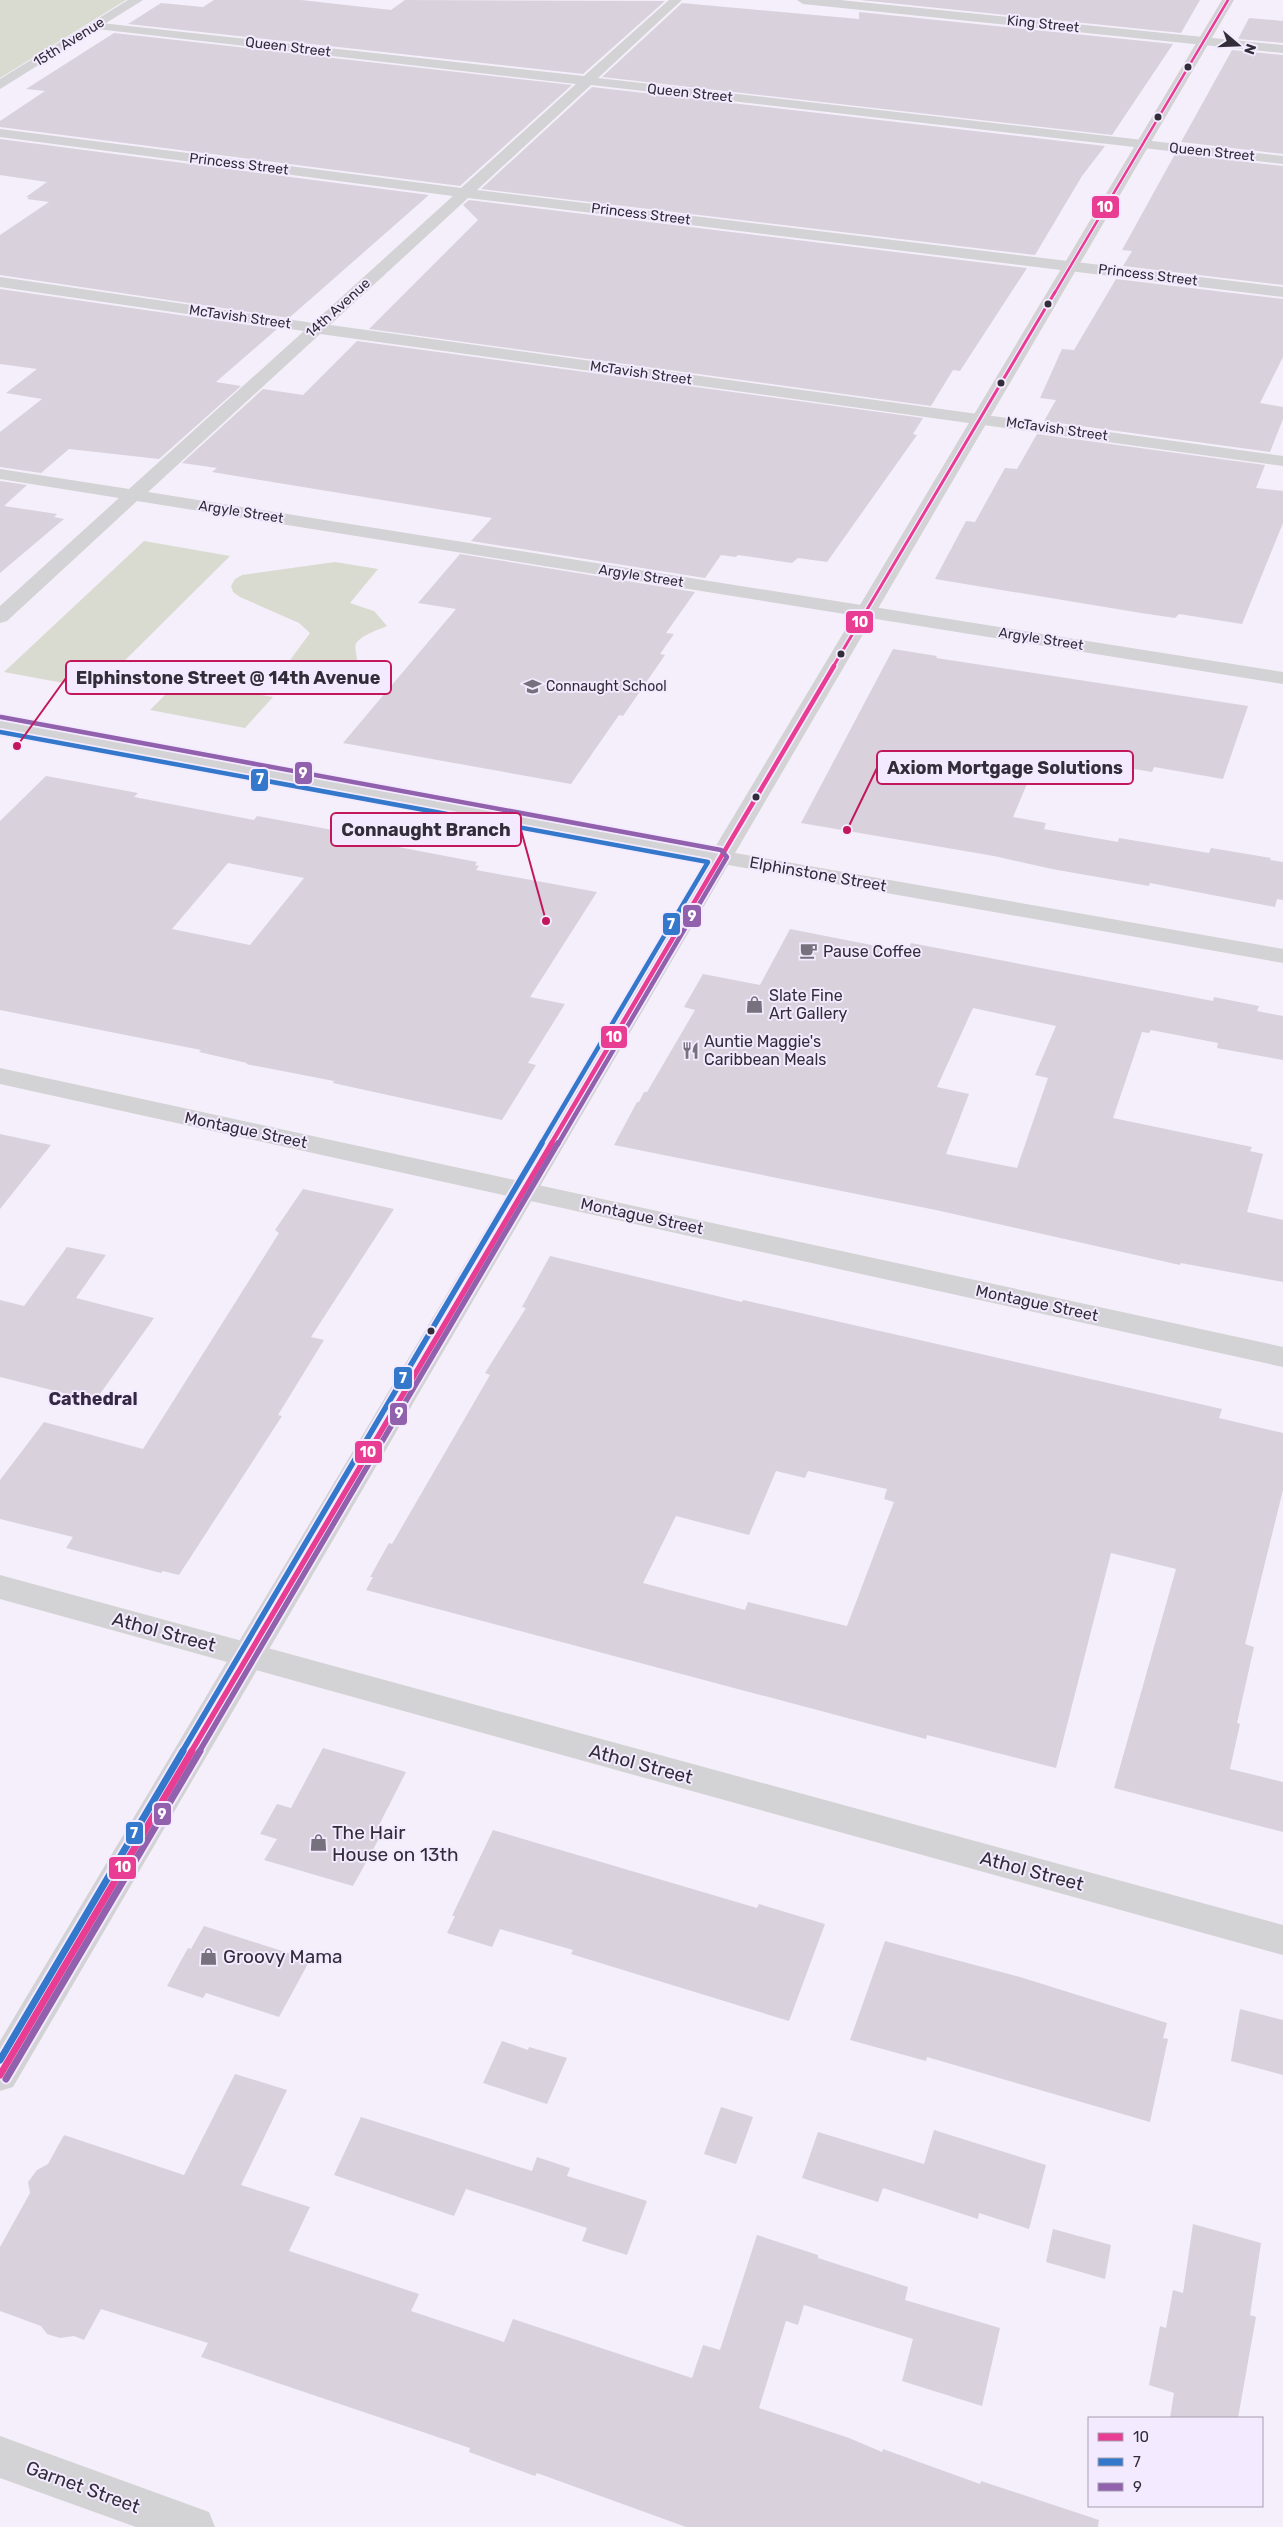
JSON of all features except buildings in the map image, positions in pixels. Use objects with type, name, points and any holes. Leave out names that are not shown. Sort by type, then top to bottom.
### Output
[{"type":"street","name":"15th Avenue","points":[[0,85],[137,0]]},
{"type":"street","name":"14th Avenue","points":[[0,617],[676,0]]},
{"type":"street","name":"King Street","points":[[802,0],[1283,49]]},
{"type":"street","points":[[0,2075],[1228,0]]},
{"type":"street","name":"Queen Street","points":[[97,25],[1283,160]]},
{"type":"street","name":"Princess Street","points":[[0,133],[465,193],[1283,292]]},
{"type":"street","name":"McTavish Street","points":[[0,282],[316,328],[1283,460]]},
{"type":"street","name":"Argyle Street","points":[[0,474],[1283,678]]},
{"type":"street","name":"Elphinstone Street","points":[[0,724],[720,857],[1283,956]]},
{"type":"street","name":"Montague Street","points":[[0,1076],[1283,1357]]},
{"type":"street","name":"Athol Street","points":[[0,1587],[1283,1940]]},
{"type":"street","name":"Garnet Street","points":[[0,2457],[194,2527]]},
{"type":"shaded area","points":[[0,0],[126,0],[0,78]]},
{"type":"shaded area","points":[[144,541],[230,556],[96,689],[4,672]]},
{"type":"shaded area","points":[[335,562],[378,569],[350,603],[374,611],[387,626],[365,635],[356,643],[357,662],[349,670],[320,677],[300,674],[292,669],[288,663],[310,633],[299,623],[240,597],[233,592],[231,586],[235,579],[242,575]]},
{"type":"shaded area","points":[[179,681],[273,697],[245,728],[150,710]]},
{"type":"transit line","name":"10","points":[[0,2075],[1228,0]]},
{"type":"transit line","name":"9","points":[[1,717],[721,850],[727,857],[6,2079]]},
{"type":"transit line","name":"7","points":[[0,732],[708,862],[0,2060]]},
{"type":"place","name":"Connaught School","points":[[532,686]]},
{"type":"place","name":"Elphinstone Street @ 14th Avenue","points":[[17,746]]},
{"type":"place","name":"Axiom Mortgage Solutions","points":[[847,830]]},
{"type":"place","name":"Connaught Branch","points":[[546,921]]},
{"type":"place","name":"Pause Coffee","points":[[809,951]]},
{"type":"place","name":"Slate Fine Art Gallery","points":[[755,1004]]},
{"type":"place","name":"Auntie Maggie's Caribbean Meals","points":[[690,1050]]},
{"type":"place","name":"The Hair House on 13th","points":[[318,1843]]},
{"type":"place","name":"Groovy Mama","points":[[209,1956]]},
{"type":"district","name":"Cathedral","points":[[93,1399]]}]
